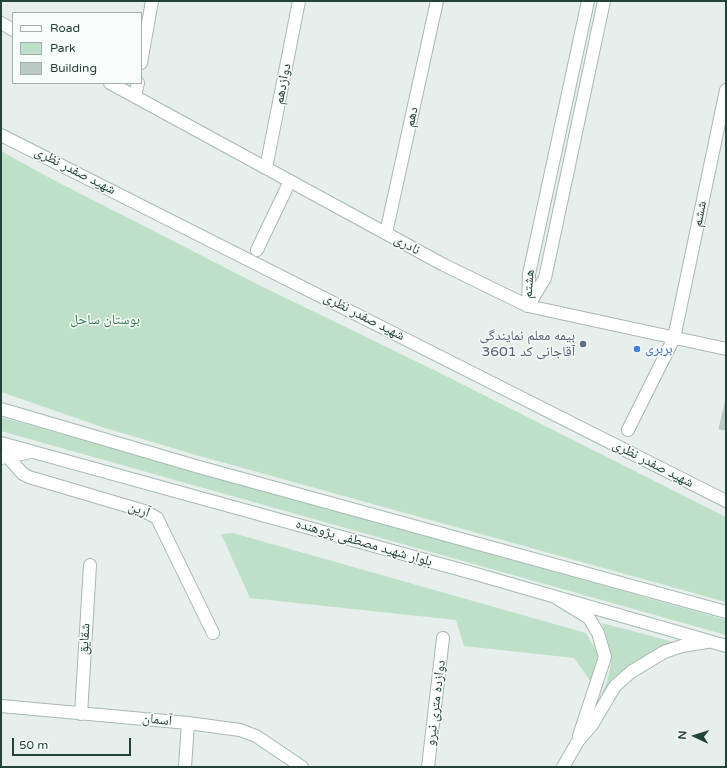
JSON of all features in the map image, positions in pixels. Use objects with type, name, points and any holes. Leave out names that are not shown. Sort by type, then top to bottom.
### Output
[{"type":"street","points":[[142,58],[152,1]]},
{"type":"street","name":"دوازدهم","points":[[266,168],[299,1]]},
{"type":"street","name":"دهم","points":[[386,233],[437,1]]},
{"type":"street","name":"هشتم","points":[[528,306],[529,274],[588,1]]},
{"type":"street","name":"هشتم","points":[[528,306],[545,278],[604,1]]},
{"type":"street","points":[[1,23],[12,29]]},
{"type":"street","name":"نادری","points":[[112,84],[444,266],[528,306],[726,349]]},
{"type":"street","points":[[135,96],[138,84]]},
{"type":"street","name":"ششم","points":[[628,430],[674,338],[726,90]]},
{"type":"street","name":"شهید صفدر نظری","points":[[1,135],[726,501]]},
{"type":"street","points":[[257,250],[290,181]]},
{"type":"street","name":"بلوار شهید مصطفی پژوهنده","points":[[1,409],[199,467],[726,612]]},
{"type":"street","name":"بلوار شهید مصطفی پژوهنده","points":[[1,443],[326,532],[707,642],[726,646]]},
{"type":"street","points":[[3,457],[31,452]]},
{"type":"street","name":"آرین","points":[[3,457],[23,474],[29,477],[144,510],[158,518],[213,633]]},
{"type":"street","name":"شقایق","points":[[81,714],[90,565]]},
{"type":"street","points":[[555,598],[589,618],[598,633],[605,657],[578,741]]},
{"type":"street","name":"دوازده متری نیرو","points":[[428,767],[443,638]]},
{"type":"street","points":[[562,767],[578,741],[592,725],[615,686],[637,666],[664,652],[682,646],[707,642]]},
{"type":"street","name":"آسمان","points":[[1,706],[188,723],[249,732],[302,767]]},
{"type":"street","points":[[185,767],[188,723]]},
{"type":"green space","name":"بوستان ساحل","points":[[1,151],[46,176],[261,286],[436,371],[726,517],[726,602],[196,455],[102,427],[1,392]]},
{"type":"green space","points":[[1,417],[726,620],[726,635],[1,431]]},
{"type":"green space","points":[[233,533],[586,633],[596,650],[598,659],[591,682],[574,658],[464,646],[456,620],[250,598],[221,534]]},
{"type":"green space","points":[[602,623],[677,643],[655,652],[589,720],[607,682],[611,664],[610,649]]},
{"type":"building","points":[[726,399],[726,430],[719,429]]},
{"type":"place","name":"بیمه معلم نمایندگی آقاجانی کد 3601","points":[[583,344]]},
{"type":"place","name":"بربری","points":[[637,349]]}]
